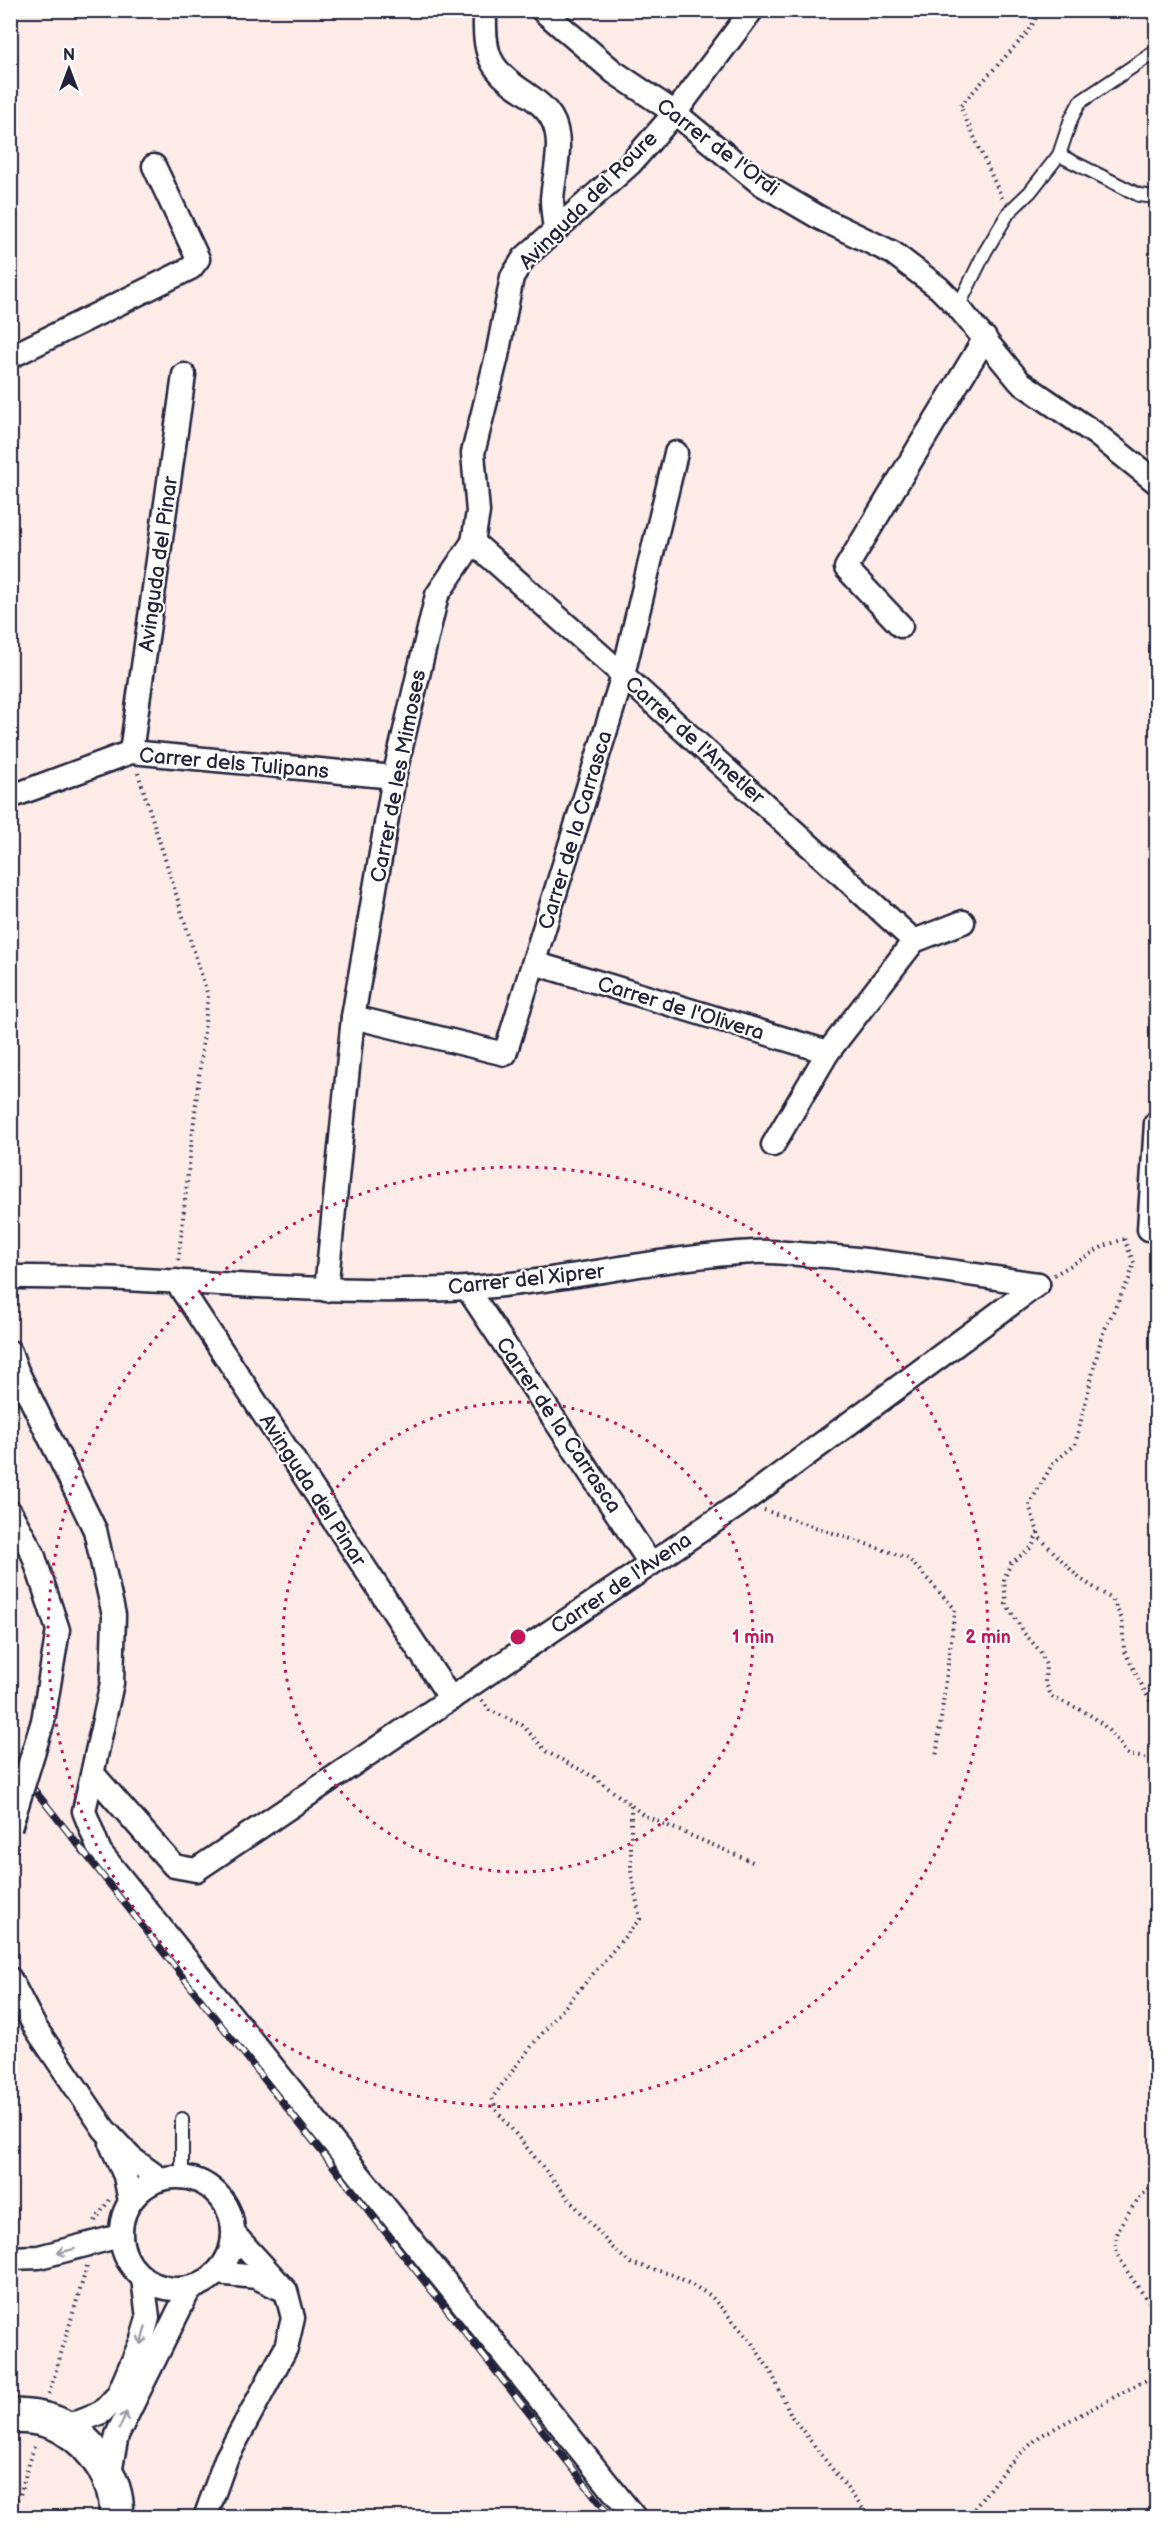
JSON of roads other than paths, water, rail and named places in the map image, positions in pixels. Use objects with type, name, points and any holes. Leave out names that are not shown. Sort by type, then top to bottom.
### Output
[{"type":"main road","points":[[10,2416],[32,2416],[49,2422],[90,2448],[109,2477],[117,2510],[116,2517]]},
{"type":"street","points":[[485,10],[485,39],[492,64],[504,79],[534,99],[551,117],[558,145],[552,201],[555,231]]},
{"type":"street","name":"Carrer de l'Ordi","points":[[542,10],[614,72],[675,112],[760,183],[820,218],[893,253],[939,288],[985,338],[1020,382],[1096,434],[1156,482]]},
{"type":"street","name":"Avinguda del Roure","points":[[512,277],[524,258],[630,164],[675,112],[752,10]]},
{"type":"street","points":[[10,357],[191,268],[198,259],[154,166]]},
{"type":"street","name":"Carrer de les Mimoses","points":[[326,1290],[353,1017],[394,777],[437,594],[472,542],[478,512],[473,453],[497,356],[512,277]]},
{"type":"street","points":[[901,626],[846,568],[985,338]]},
{"type":"street","name":"Avinguda del Pinar","points":[[131,752],[184,375]]},
{"type":"street","name":"Carrer de la Carrasca","points":[[353,1017],[505,1054],[623,675],[676,453]]},
{"type":"street","name":"Carrer de l'Ametler","points":[[472,542],[623,675],[914,941]]},
{"type":"street","name":"Carrer dels Tulipans","points":[[10,797],[131,752],[394,777]]},
{"type":"street","points":[[773,1145],[828,1052],[914,941],[963,922]]},
{"type":"street","name":"Carrer de l'Olivera","points":[[534,963],[828,1052]]},
{"type":"street","points":[[1149,1230],[1156,1123]]},
{"type":"street","name":"Carrer del Xiprer","points":[[10,1277],[176,1281],[326,1290],[467,1288],[605,1272],[673,1259],[757,1252],[844,1258],[1038,1284]]},
{"type":"street","name":"Avinguda del Pinar","points":[[176,1281],[451,1699]]},
{"type":"street","name":"Carrer de l'Avena","points":[[93,1774],[174,1866],[196,1870],[740,1504],[1038,1284]]},
{"type":"street","name":"Carrer de la Carrasca","points":[[467,1288],[650,1563]]},
{"type":"street","points":[[10,1352],[94,1530],[114,1615],[112,1683],[84,1811],[100,1852],[635,2517]]},
{"type":"street","points":[[10,1512],[33,1554],[58,1630],[43,1721],[10,1828]]},
{"type":"street","points":[[10,1979],[35,2027],[104,2129],[131,2158],[171,2178],[198,2181],[213,2189],[228,2210],[234,2234],[232,2248],[217,2273],[205,2282],[190,2288],[173,2290],[157,2286],[142,2278],[131,2266],[123,2252],[120,2236],[121,2198],[125,2176],[104,2129]]},
{"type":"street","points":[[121,2198],[143,2187],[171,2178]]},
{"type":"street","points":[[204,2517],[226,2459],[286,2348],[293,2318],[286,2291],[234,2234]]},
{"type":"street","points":[[10,2258],[39,2257],[120,2236]]},
{"type":"street","points":[[217,2273],[256,2277],[286,2291]]},
{"type":"street","points":[[49,2422],[102,2412],[118,2395],[141,2342],[148,2318],[142,2278]]},
{"type":"street","points":[[109,2477],[117,2435],[190,2288]]},
{"type":"lane","points":[[958,307],[985,252],[1009,212],[1030,192],[1059,155],[1071,119],[1080,102],[1156,51]]},
{"type":"lane","points":[[1059,155],[1139,195],[1156,197]]},
{"type":"lane","points":[[171,2178],[182,2119]]},
{"type":"railway","points":[[10,1759],[612,2518]]}]
